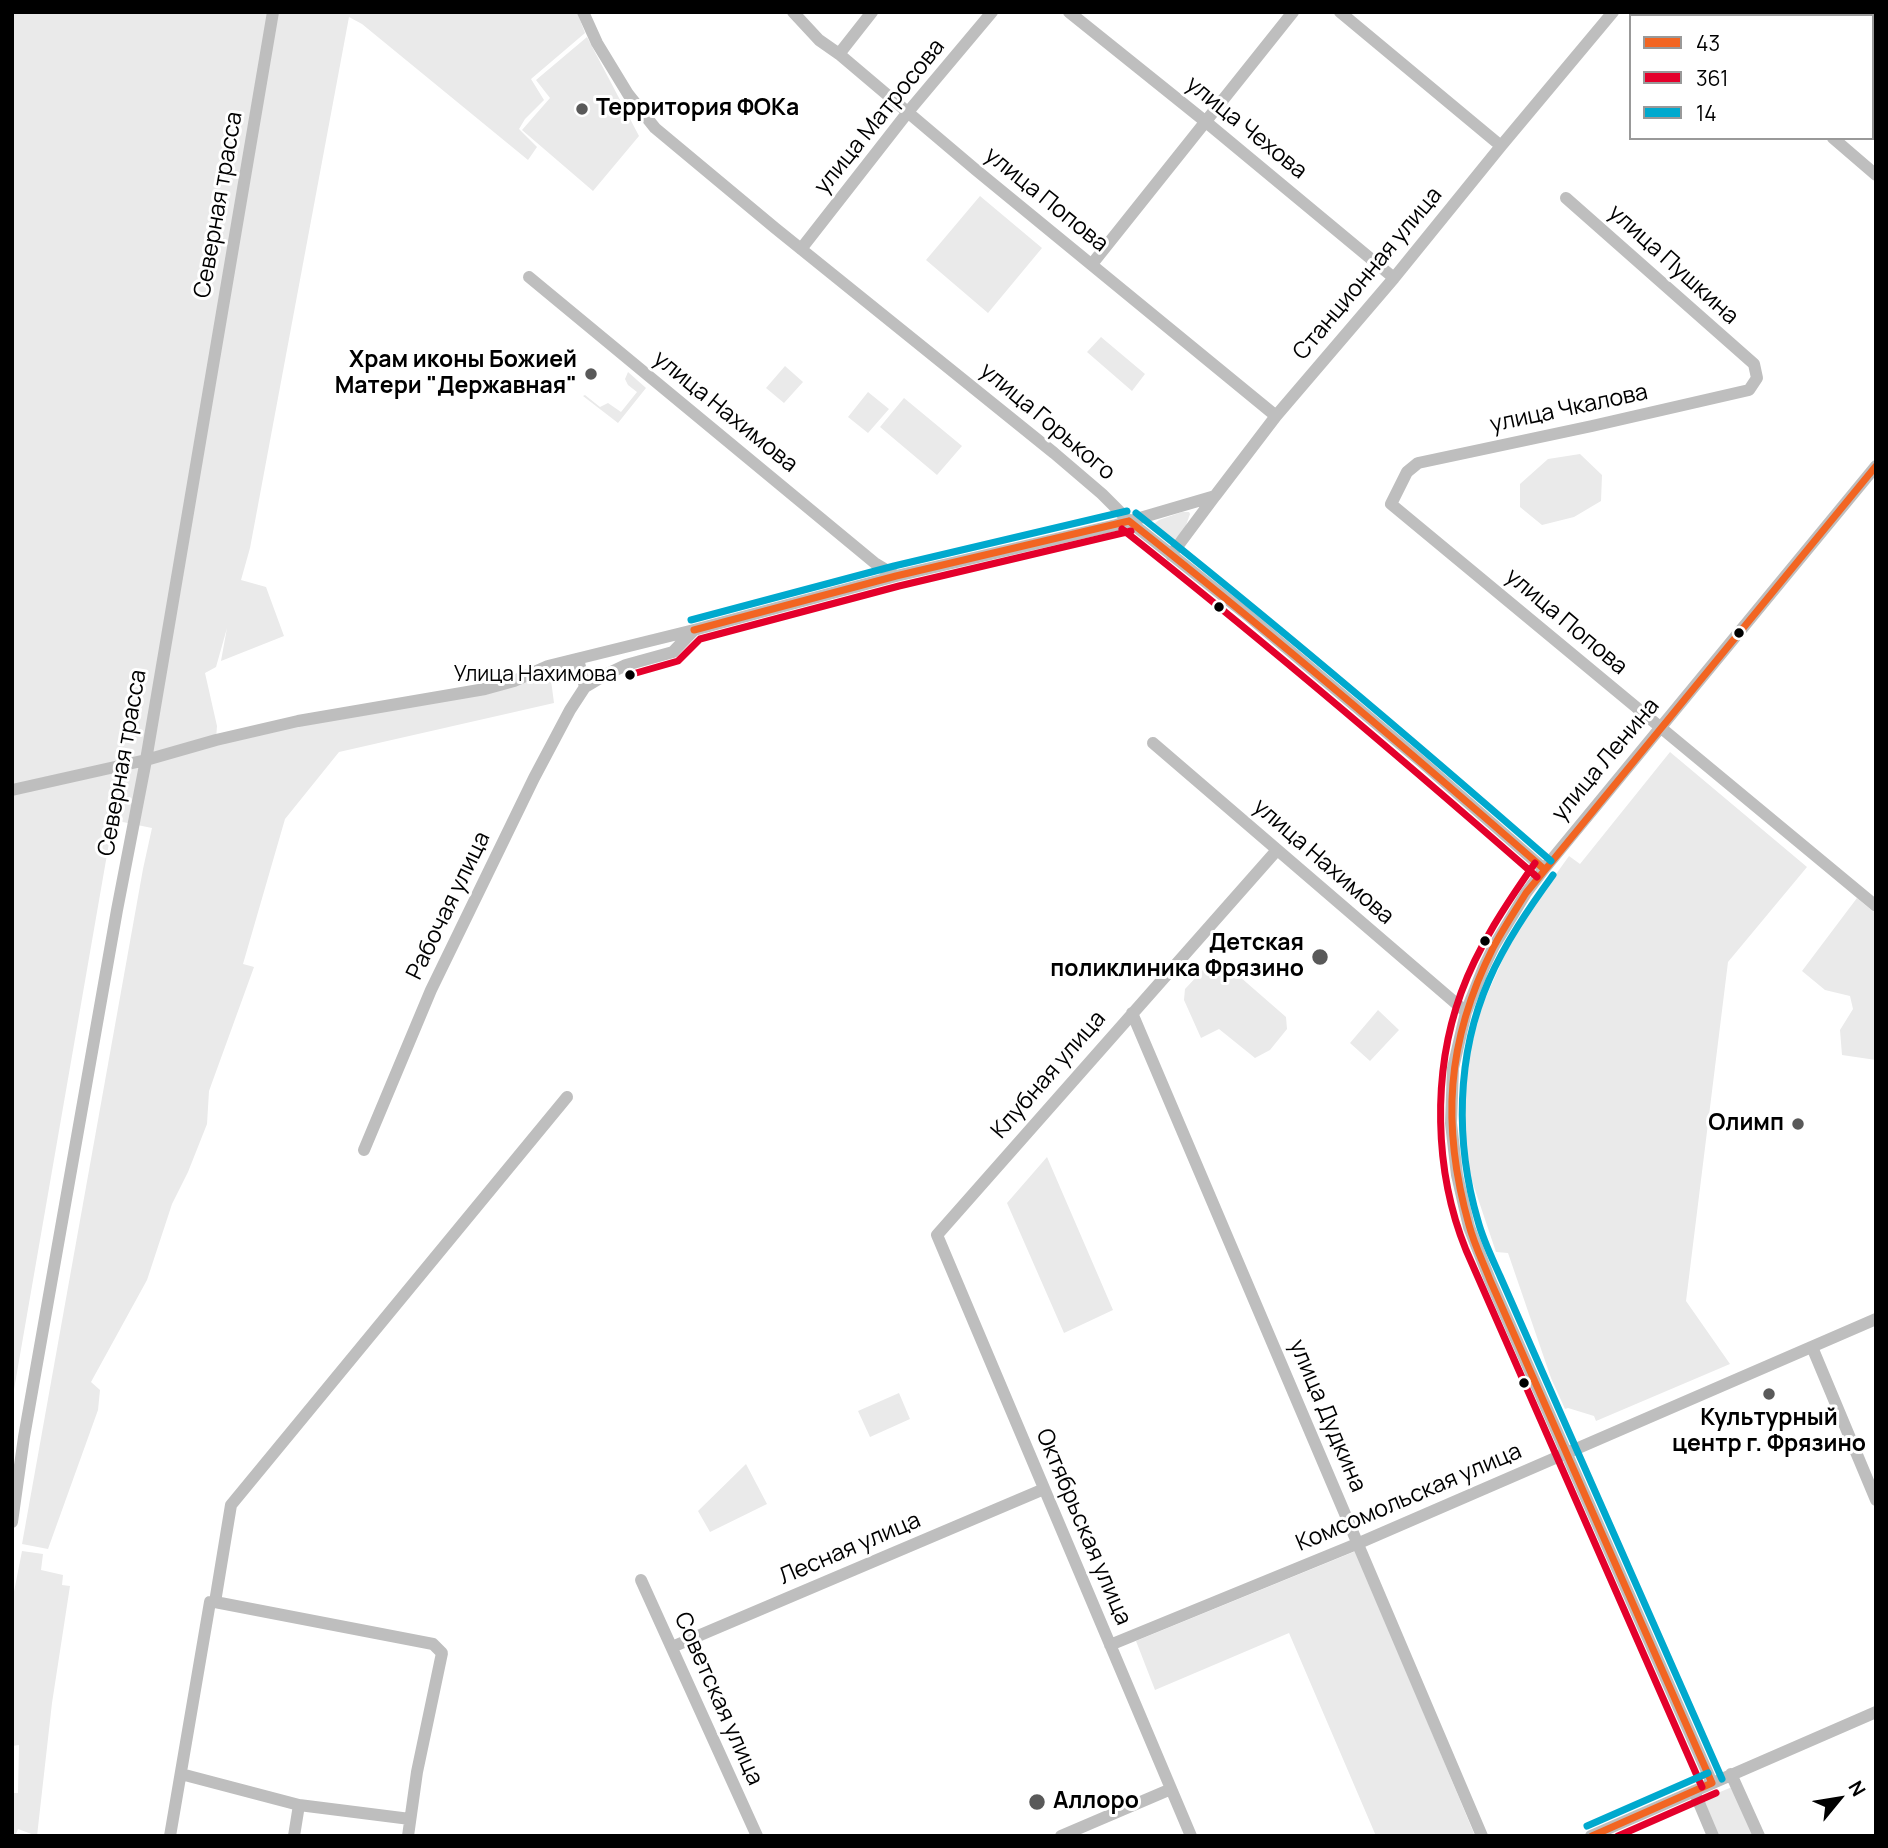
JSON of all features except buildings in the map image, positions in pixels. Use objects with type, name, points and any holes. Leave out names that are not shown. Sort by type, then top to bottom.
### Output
[{"type":"street","name":"Северная трасса","points":[[12,1522],[24,1437],[114,923],[146,760],[273,12]]},
{"type":"street","name":"улица Горького","points":[[583,12],[597,43],[622,84],[655,128],[1054,453],[1102,494],[1129,522],[1245,613],[1544,869]]},
{"type":"street","name":"улица Попова","points":[[793,12],[819,40],[1276,416]]},
{"type":"street","points":[[839,54],[872,12]]},
{"type":"street","name":"улица Матросова","points":[[802,248],[908,112],[992,12]]},
{"type":"street","name":"улица Чехова","points":[[1069,12],[1394,278]]},
{"type":"street","points":[[1093,264],[1293,12]]},
{"type":"street","points":[[1340,12],[1501,146]]},
{"type":"street","name":"Станционная улица","points":[[1171,555],[1276,416],[1394,278],[1613,12]]},
{"type":"street","points":[[1839,140],[1876,175]]},
{"type":"street","name":"улица Пушкина","points":[[1566,198],[1754,364]]},
{"type":"street","name":"улица Нахимова","points":[[529,277],[876,564],[896,576]]},
{"type":"street","name":"улица Чкалова","points":[[1391,504],[1407,472],[1418,463],[1749,390],[1757,378],[1754,364]]},
{"type":"street","name":"улица Ленина","points":[[1712,1783],[1469,1227],[1457,1175],[1451,1123],[1453,1068],[1466,1012],[1484,967],[1526,893],[1876,466]]},
{"type":"street","points":[[12,790],[298,722],[485,689],[548,666],[694,631],[896,576],[1129,522],[1215,495]]},
{"type":"street","name":"улица Попова","points":[[1391,504],[1876,906]]},
{"type":"street","points":[[578,659],[585,687],[626,665],[673,652],[694,631]]},
{"type":"street","name":"Рабочая улица","points":[[364,1150],[431,990],[534,778],[585,687]]},
{"type":"street","name":"улица Нахимова","points":[[1153,743],[1466,1012]]},
{"type":"street","name":"Клубная улица","points":[[937,1235],[1277,850]]},
{"type":"street","name":"улица Дудкина","points":[[1132,1013],[1482,1836]]},
{"type":"street","points":[[215,1602],[232,1505],[567,1097]]},
{"type":"street","name":"Октябрьская улица","points":[[937,1235],[1191,1836]]},
{"type":"street","name":"Комсомольская улица","points":[[1110,1645],[1359,1543],[1876,1319]]},
{"type":"street","points":[[1812,1347],[1876,1500]]},
{"type":"street","name":"Лесная улица","points":[[672,1647],[1044,1489]]},
{"type":"street","name":"Советская улица","points":[[641,1580],[757,1836]]},
{"type":"street","points":[[170,1836],[210,1602],[433,1644],[442,1653],[417,1772],[408,1836]]},
{"type":"street","points":[[1591,1836],[1876,1712]]},
{"type":"street","points":[[181,1774],[299,1805],[410,1819]]},
{"type":"street","points":[[1731,1774],[1759,1836]]},
{"type":"street","points":[[1061,1836],[1171,1789]]},
{"type":"street","points":[[1694,1791],[1713,1836]]},
{"type":"street","points":[[294,1836],[299,1805]]},
{"type":"shaded area","points":[[12,12],[577,12],[585,33],[531,79],[544,100],[519,129],[537,147],[528,160],[362,24],[349,17],[250,548],[241,580],[266,587],[284,636],[221,661],[227,628],[216,667],[205,673],[217,726],[216,739],[514,681],[551,680],[554,703],[339,752],[285,819],[243,964],[254,967],[209,1091],[207,1124],[172,1204],[147,1280],[91,1382],[100,1390],[98,1410],[48,1549],[22,1544],[152,828],[113,820],[12,1401]]},
{"type":"shaded area","name":"Территория ФОКа","points":[[587,37],[639,136],[593,191],[522,130],[550,98],[536,80]]},
{"type":"shaded area","points":[[980,196],[1042,248],[988,313],[926,260]]},
{"type":"shaded area","points":[[1101,337],[1145,374],[1132,391],[1087,352]]},
{"type":"shaded area","points":[[785,366],[803,382],[784,403],[766,388]]},
{"type":"shaded area","points":[[628,372],[646,388],[618,423],[583,396],[600,407],[608,403],[621,412],[637,392],[625,379]]},
{"type":"shaded area","points":[[868,392],[889,409],[868,433],[848,417]]},
{"type":"shaded area","points":[[904,398],[962,446],[937,475],[880,427]]},
{"type":"shaded area","points":[[1580,454],[1602,475],[1601,501],[1574,517],[1542,525],[1520,507],[1520,484],[1548,459]]},
{"type":"shaded area","points":[[1182,512],[1190,514],[1184,531],[1173,541],[1155,529],[1154,524],[1159,520]]},
{"type":"shaded area","points":[[1670,752],[1807,867],[1728,962],[1686,1301],[1730,1364],[1596,1421],[1594,1416],[1565,1409],[1551,1378],[1508,1253],[1496,1252],[1467,1166],[1462,1081],[1482,1006],[1516,930],[1569,856],[1580,864]]},
{"type":"shaded area","points":[[1857,898],[1876,914],[1876,1060],[1842,1055],[1840,1030],[1853,1009],[1850,996],[1825,990],[1802,971]]},
{"type":"shaded area","points":[[1216,956],[1286,1017],[1287,1029],[1270,1050],[1255,1058],[1219,1029],[1201,1038],[1184,1000],[1185,989]]},
{"type":"shaded area","points":[[1378,1010],[1399,1030],[1370,1061],[1350,1043]]},
{"type":"shaded area","points":[[1047,1157],[1113,1310],[1064,1333],[1007,1203]]},
{"type":"shaded area","points":[[899,1393],[910,1419],[870,1437],[858,1411]]},
{"type":"shaded area","points":[[746,1464],[767,1504],[710,1532],[698,1511]]},
{"type":"shaded area","points":[[22,1551],[43,1554],[41,1570],[63,1575],[62,1585],[70,1586],[52,1703],[37,1836],[18,1829],[15,1836],[12,1836],[12,1793],[18,1793],[19,1745],[12,1746],[12,1602]]},
{"type":"shaded area","points":[[1356,1551],[1475,1836],[1376,1836],[1289,1633],[1155,1690],[1136,1641]]},
{"type":"shaded area","points":[[1732,1787],[1753,1836],[1717,1836],[1701,1800]]},
{"type":"transit line","name":"43","points":[[1712,1783],[1473,1239],[1454,1153],[1452,1118],[1457,1050],[1477,983],[1497,941],[1526,893],[1876,466]]},
{"type":"transit line","name":"14","points":[[691,620],[894,566],[1127,511]]},
{"type":"transit line","name":"14","points":[[1136,513],[1345,684],[1551,861]]},
{"type":"transit line","name":"43","points":[[1129,521],[1339,692],[1544,869]]},
{"type":"transit line","name":"43","points":[[694,630],[896,576],[1129,521]]},
{"type":"transit line","name":"361","points":[[1122,529],[1332,700],[1537,877]]},
{"type":"transit line","name":"361","points":[[629,675],[678,661],[700,639],[899,586],[1131,531]]},
{"type":"transit line","name":"361","points":[[1535,863],[1476,958],[1461,993],[1452,1024],[1441,1089],[1443,1155],[1448,1188],[1455,1220],[1466,1250],[1702,1787]]},
{"type":"transit line","name":"14","points":[[1553,875],[1502,953],[1478,1009],[1470,1038],[1462,1099],[1465,1161],[1480,1228],[1488,1249],[1722,1779]]},
{"type":"transit line","name":"14","points":[[1587,1826],[1708,1773]]},
{"type":"transit line","name":"43","points":[[1592,1836],[1712,1783]]},
{"type":"transit line","name":"361","points":[[1618,1836],[1716,1793]]},
{"type":"place","name":"Территория ФОКа","points":[[582,109]]},
{"type":"place","name":"Храм иконы Божией Матери \"Державная\"","points":[[591,374]]},
{"type":"place","name":"Улица Нахимова","points":[[630,675]]},
{"type":"place","name":"Детская поликлиника Фрязино","points":[[1320,957]]},
{"type":"place","name":"Олимп","points":[[1798,1124]]},
{"type":"place","name":"Культурный центр г. Фрязино","points":[[1769,1394]]},
{"type":"place","name":"Аллоро","points":[[1037,1802]]}]
